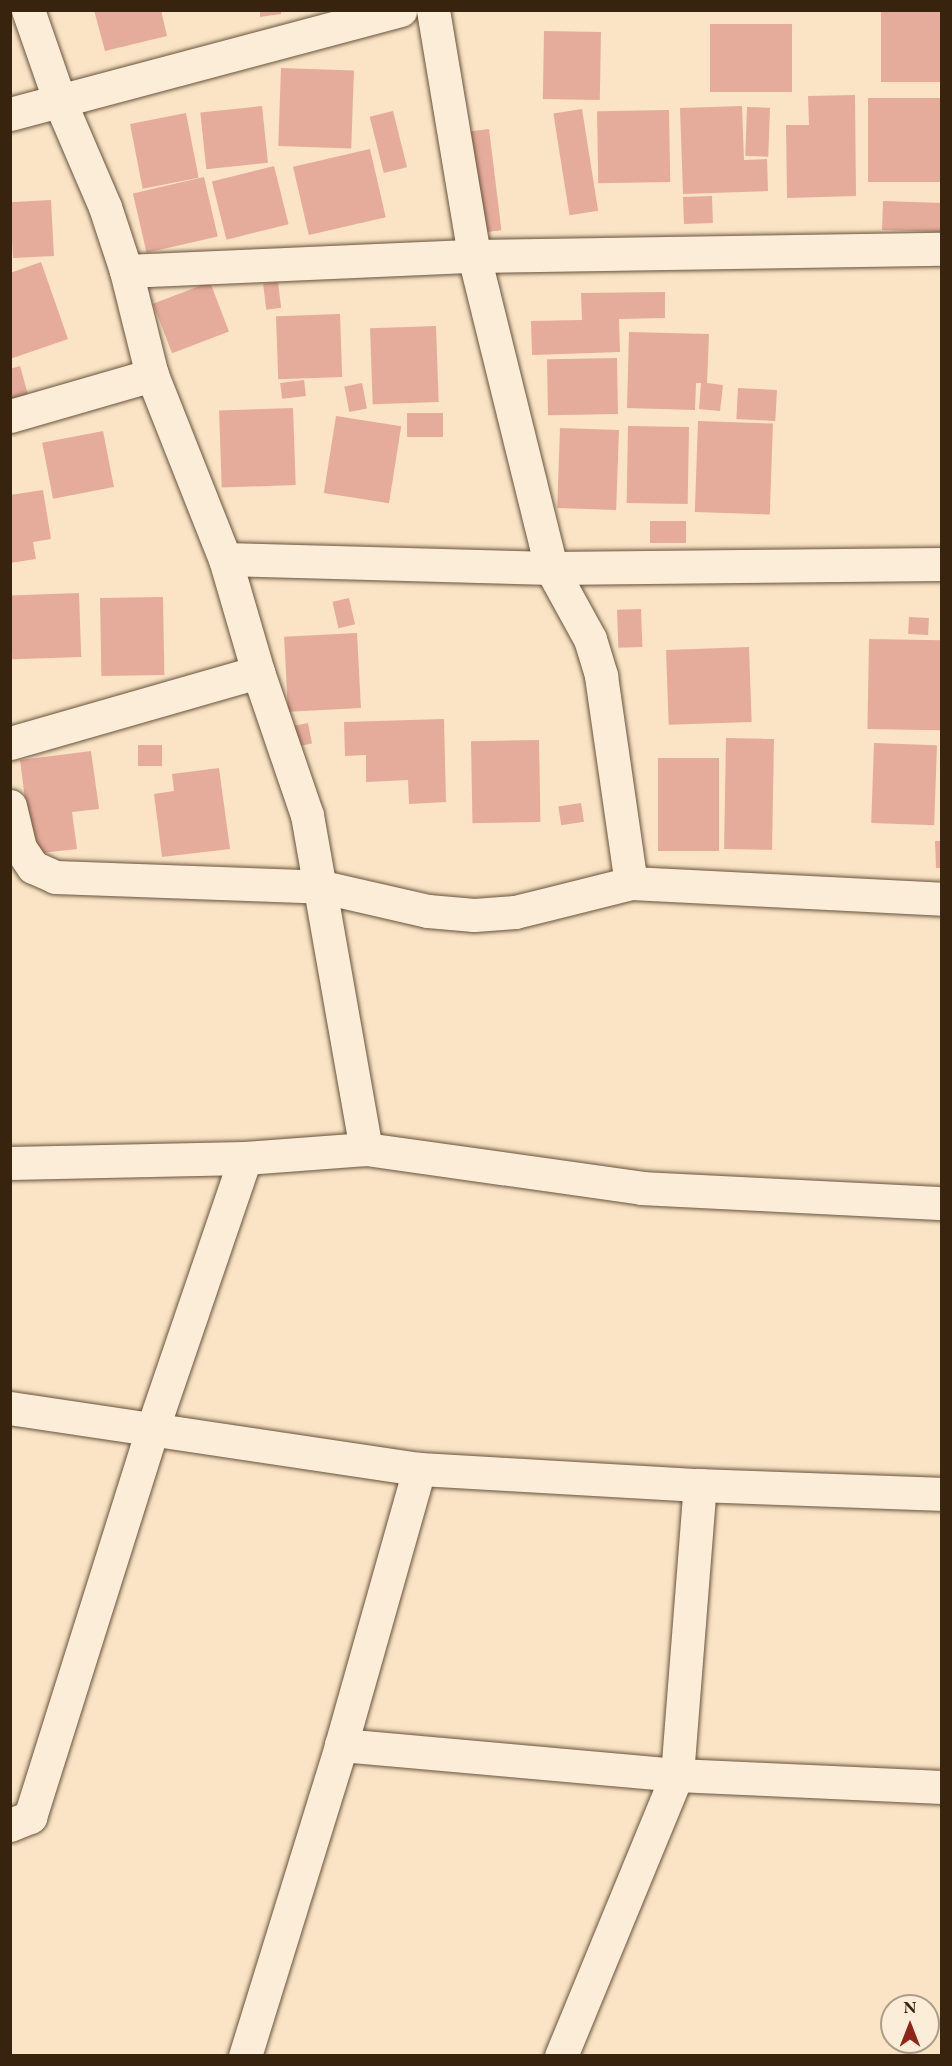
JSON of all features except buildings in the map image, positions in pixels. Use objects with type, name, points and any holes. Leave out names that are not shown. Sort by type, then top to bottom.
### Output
[{"type":"street","points":[[28,10],[60,102],[105,207],[126,271],[152,375],[225,559],[258,672],[307,815],[323,887],[366,1149]]},
{"type":"street","points":[[10,114],[400,10]]},
{"type":"street","points":[[433,10],[474,256],[550,567],[590,639],[601,676],[631,883]]},
{"type":"street","points":[[126,271],[474,256],[942,249]]},
{"type":"street","points":[[10,416],[152,375]]},
{"type":"street","points":[[225,559],[550,567],[942,564]]},
{"type":"street","points":[[10,743],[258,672]]},
{"type":"street","points":[[10,806],[20,848],[33,867],[55,877],[323,887],[428,911],[474,915],[525,910],[631,883],[942,899]]},
{"type":"street","points":[[10,1162],[245,1158],[366,1149],[642,1188],[942,1203]]},
{"type":"street","points":[[10,1825],[30,1817],[152,1430],[245,1158]]},
{"type":"street","points":[[10,1408],[419,1469],[700,1485],[942,1494]]},
{"type":"street","points":[[245,2055],[341,1745],[419,1469]]},
{"type":"street","points":[[561,2055],[677,1775],[700,1485]]},
{"type":"street","points":[[341,1745],[677,1775],[942,1787]]}]
